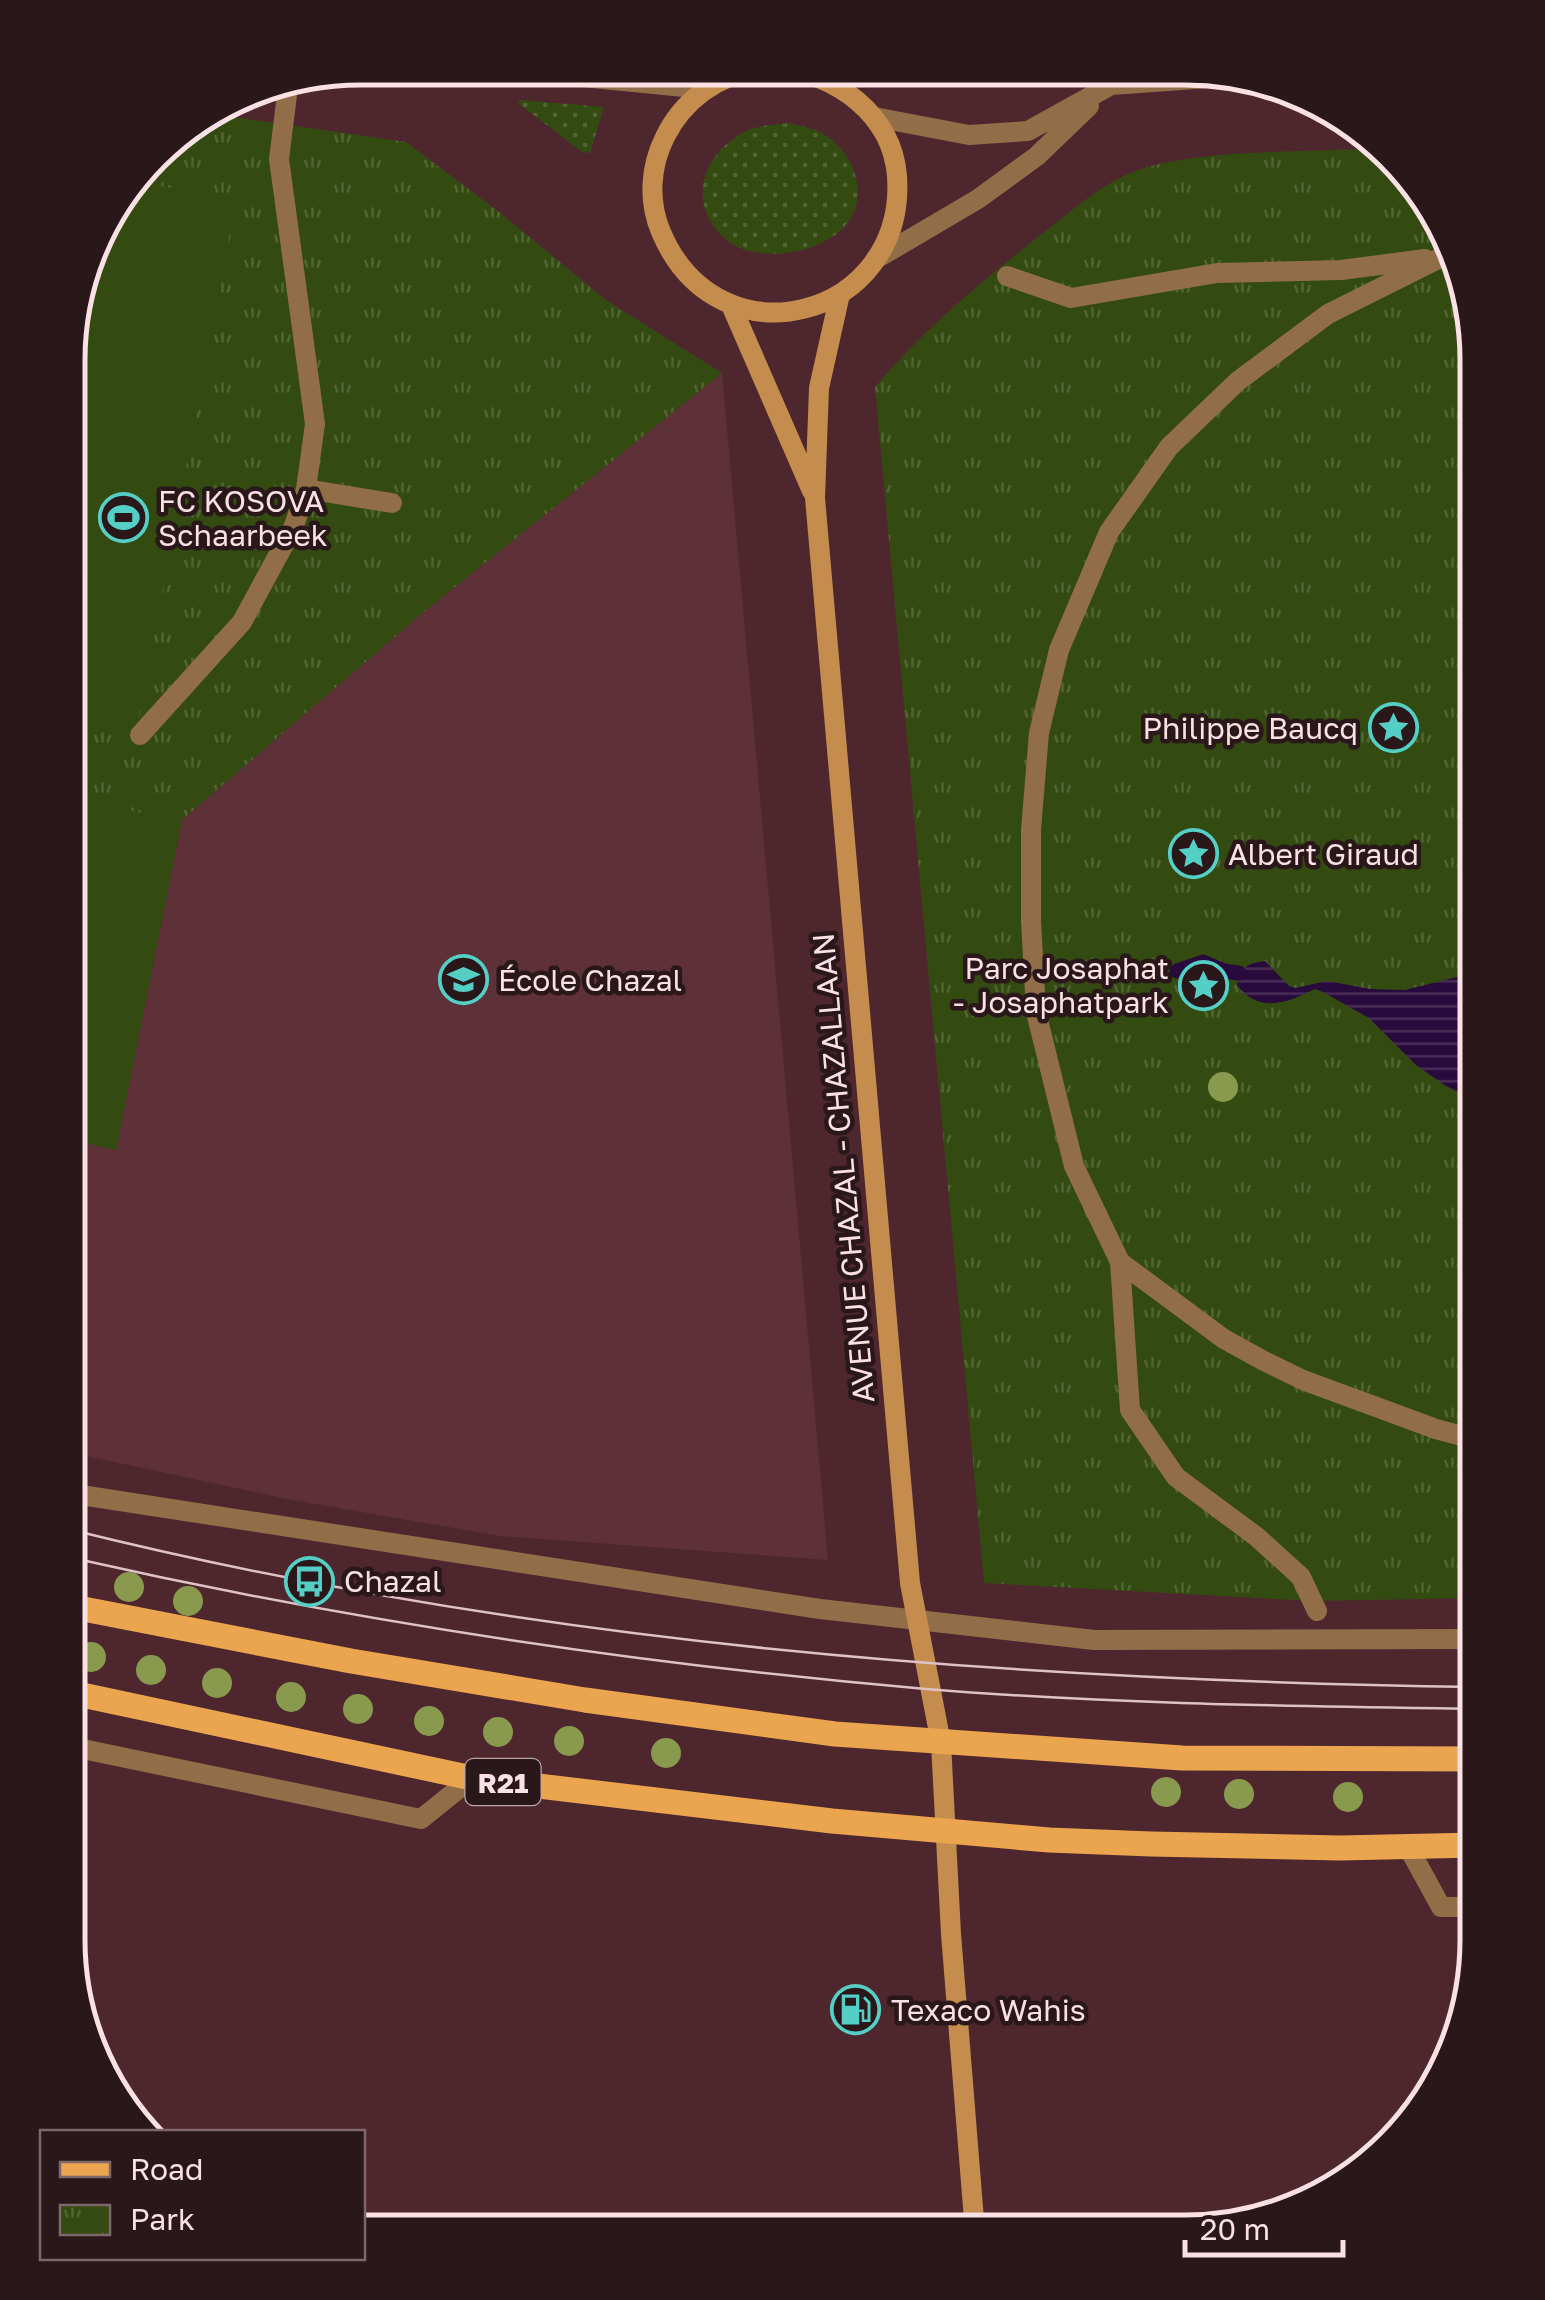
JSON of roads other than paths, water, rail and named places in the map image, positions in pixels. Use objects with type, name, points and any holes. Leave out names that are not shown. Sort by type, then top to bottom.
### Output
[{"type":"main road","points":[[85,1609],[333,1658],[585,1700],[836,1734],[1182,1758],[1459,1759]]},
{"type":"main road","name":"R21","points":[[85,1696],[472,1778],[832,1821],[1152,1844],[1340,1848],[1459,1844]]},
{"type":"street","points":[[664,85],[704,89]]},
{"type":"street","points":[[713,85],[673,120],[657,153],[651,190],[656,221],[685,275],[731,306],[768,313],[806,309],[840,294],[860,279],[890,232],[897,203],[896,172],[888,143],[874,117],[837,85]]},
{"type":"street","points":[[874,117],[969,135],[1028,131],[1110,85]]},
{"type":"street","points":[[876,259],[978,200],[1037,156],[1110,85]]},
{"type":"street","points":[[140,736],[242,622],[294,526],[306,489],[315,424],[279,159],[287,95]]},
{"type":"street","points":[[1007,276],[1071,298],[1217,273],[1341,270],[1440,257]]},
{"type":"street","points":[[1317,1611],[1301,1577],[1257,1537],[1176,1477],[1130,1410],[1120,1262],[1074,1166],[1036,1012],[1031,830],[1039,733],[1059,650],[1109,532],[1169,447],[1238,381],[1328,314],[1441,260]]},
{"type":"street","name":"AVENUE CHAZAL - CHAZALLAAN","points":[[840,294],[820,388],[815,498],[910,1583],[941,1743],[944,1830],[975,2215]]},
{"type":"street","name":"AVENUE CHAZAL - CHAZALLAAN","points":[[731,306],[815,498]]},
{"type":"street","points":[[306,489],[392,504]]},
{"type":"street","points":[[1120,1262],[1224,1339],[1264,1361],[1303,1380],[1459,1435]]},
{"type":"street","points":[[85,1495],[820,1609],[1094,1640],[1459,1639]]},
{"type":"street","points":[[85,1750],[422,1819],[472,1778]]},
{"type":"street","points":[[1408,1845],[1440,1907],[1459,1907]]},
{"type":"waterway","points":[[1177,971],[1203,962],[1239,973]]},
{"type":"tram line","points":[[85,1533],[241,1569],[416,1601],[591,1628],[768,1648],[1122,1676],[1459,1687]]},
{"type":"tram line","points":[[85,1561],[281,1601],[495,1638],[818,1679],[1063,1698],[1459,1709]]},
{"type":"place","name":"FC KOSOVA Schaarbeek","points":[[123,518]]},
{"type":"place","name":"Philippe Baucq","points":[[1393,728]]},
{"type":"place","name":"Albert Giraud","points":[[1193,854]]},
{"type":"place","name":"École Chazal","points":[[463,980]]},
{"type":"place","name":"Parc Josaphat - Josaphatpark","points":[[1204,985]]},
{"type":"place","name":"Chazal","points":[[309,1581]]},
{"type":"place","name":"Texaco Wahis","points":[[856,2010]]}]
